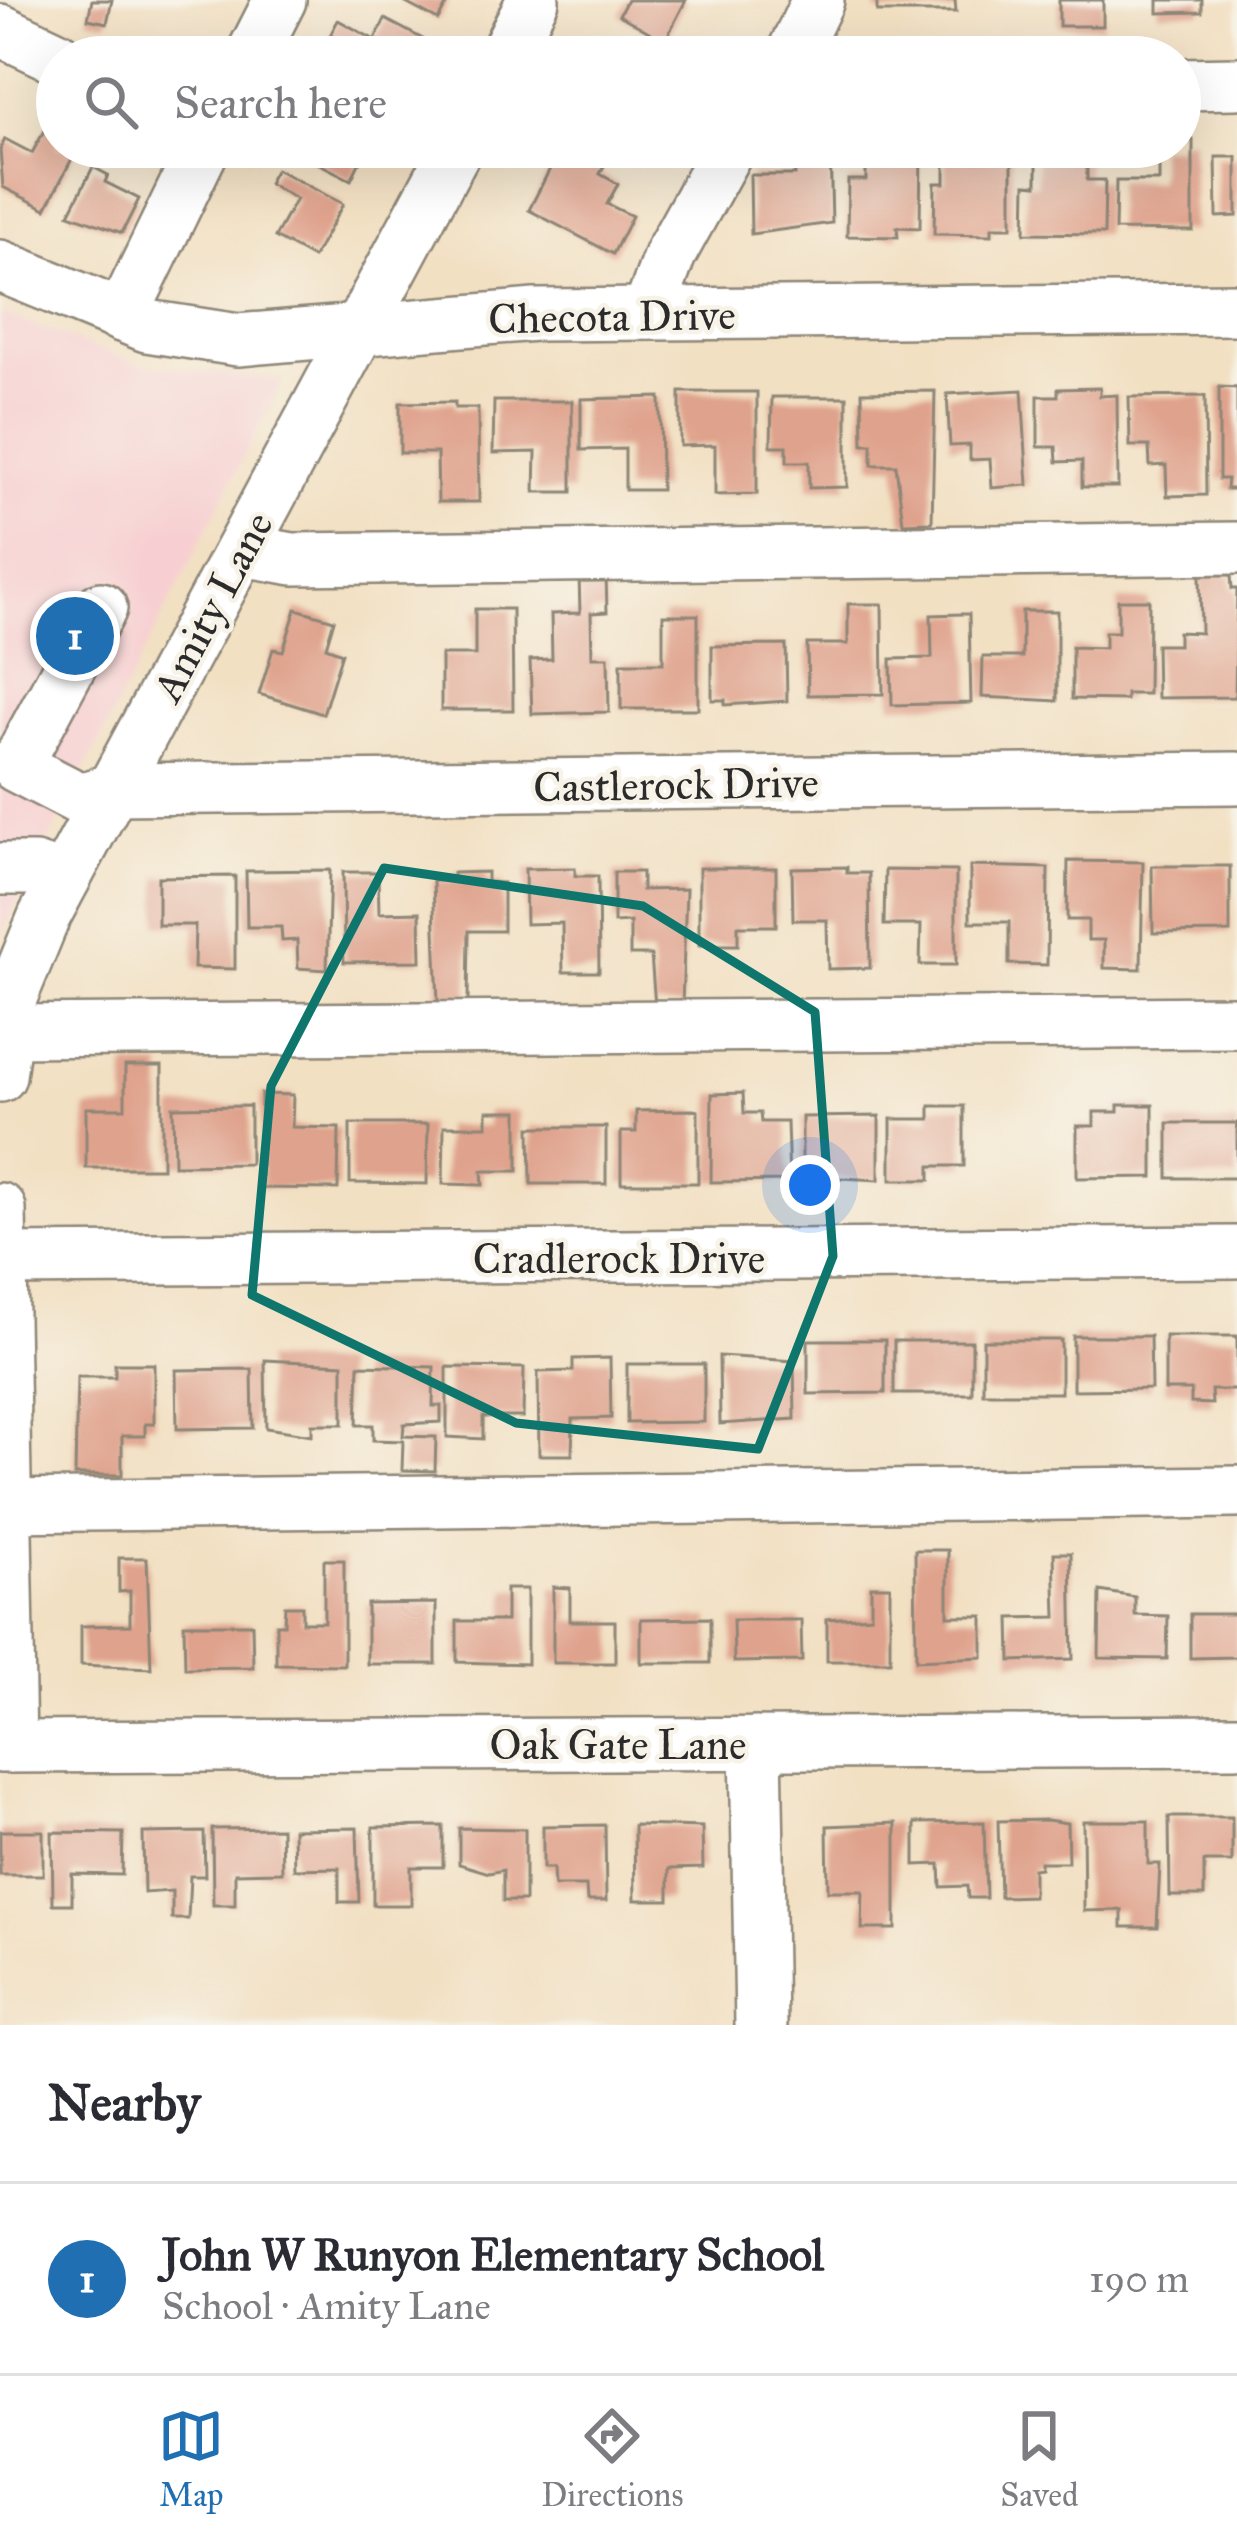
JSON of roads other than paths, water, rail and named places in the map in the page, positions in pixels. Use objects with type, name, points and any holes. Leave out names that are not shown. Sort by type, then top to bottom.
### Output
[{"type":"street","points":[[261,36],[280,0]]},
{"type":"street","points":[[515,36],[533,0]]},
{"type":"street","points":[[801,36],[818,0]]},
{"type":"street","points":[[0,30],[36,48]]},
{"type":"street","points":[[1201,84],[1237,83]]},
{"type":"street","points":[[122,316],[194,168]]},
{"type":"street","name":"Amity Lane","points":[[3,1053],[10,1000],[64,879],[446,168]]},
{"type":"street","points":[[648,314],[670,254],[717,168]]},
{"type":"street","name":"Checota Drive","points":[[0,266],[147,326],[238,340],[363,326],[648,314],[1237,309]]},
{"type":"street","points":[[242,550],[293,560],[1237,548]]},
{"type":"street","name":"Castlerock Drive","points":[[101,608],[16,766],[80,799],[114,789],[1237,778]]},
{"type":"street","points":[[0,869],[34,869],[64,879]]},
{"type":"street","points":[[3,1053],[1237,1022]]},
{"type":"street","points":[[0,1209],[5,1747]]},
{"type":"street","name":"Cradlerock Drive","points":[[2,1260],[1237,1252]]},
{"type":"street","points":[[3,1506],[1237,1492]]},
{"type":"street","name":"Oak Gate Lane","points":[[5,1747],[1237,1741]]},
{"type":"street","points":[[756,1743],[761,2025]]},
{"type":"place","name":"John W Runyon Elementary School","points":[[75,636]]}]
